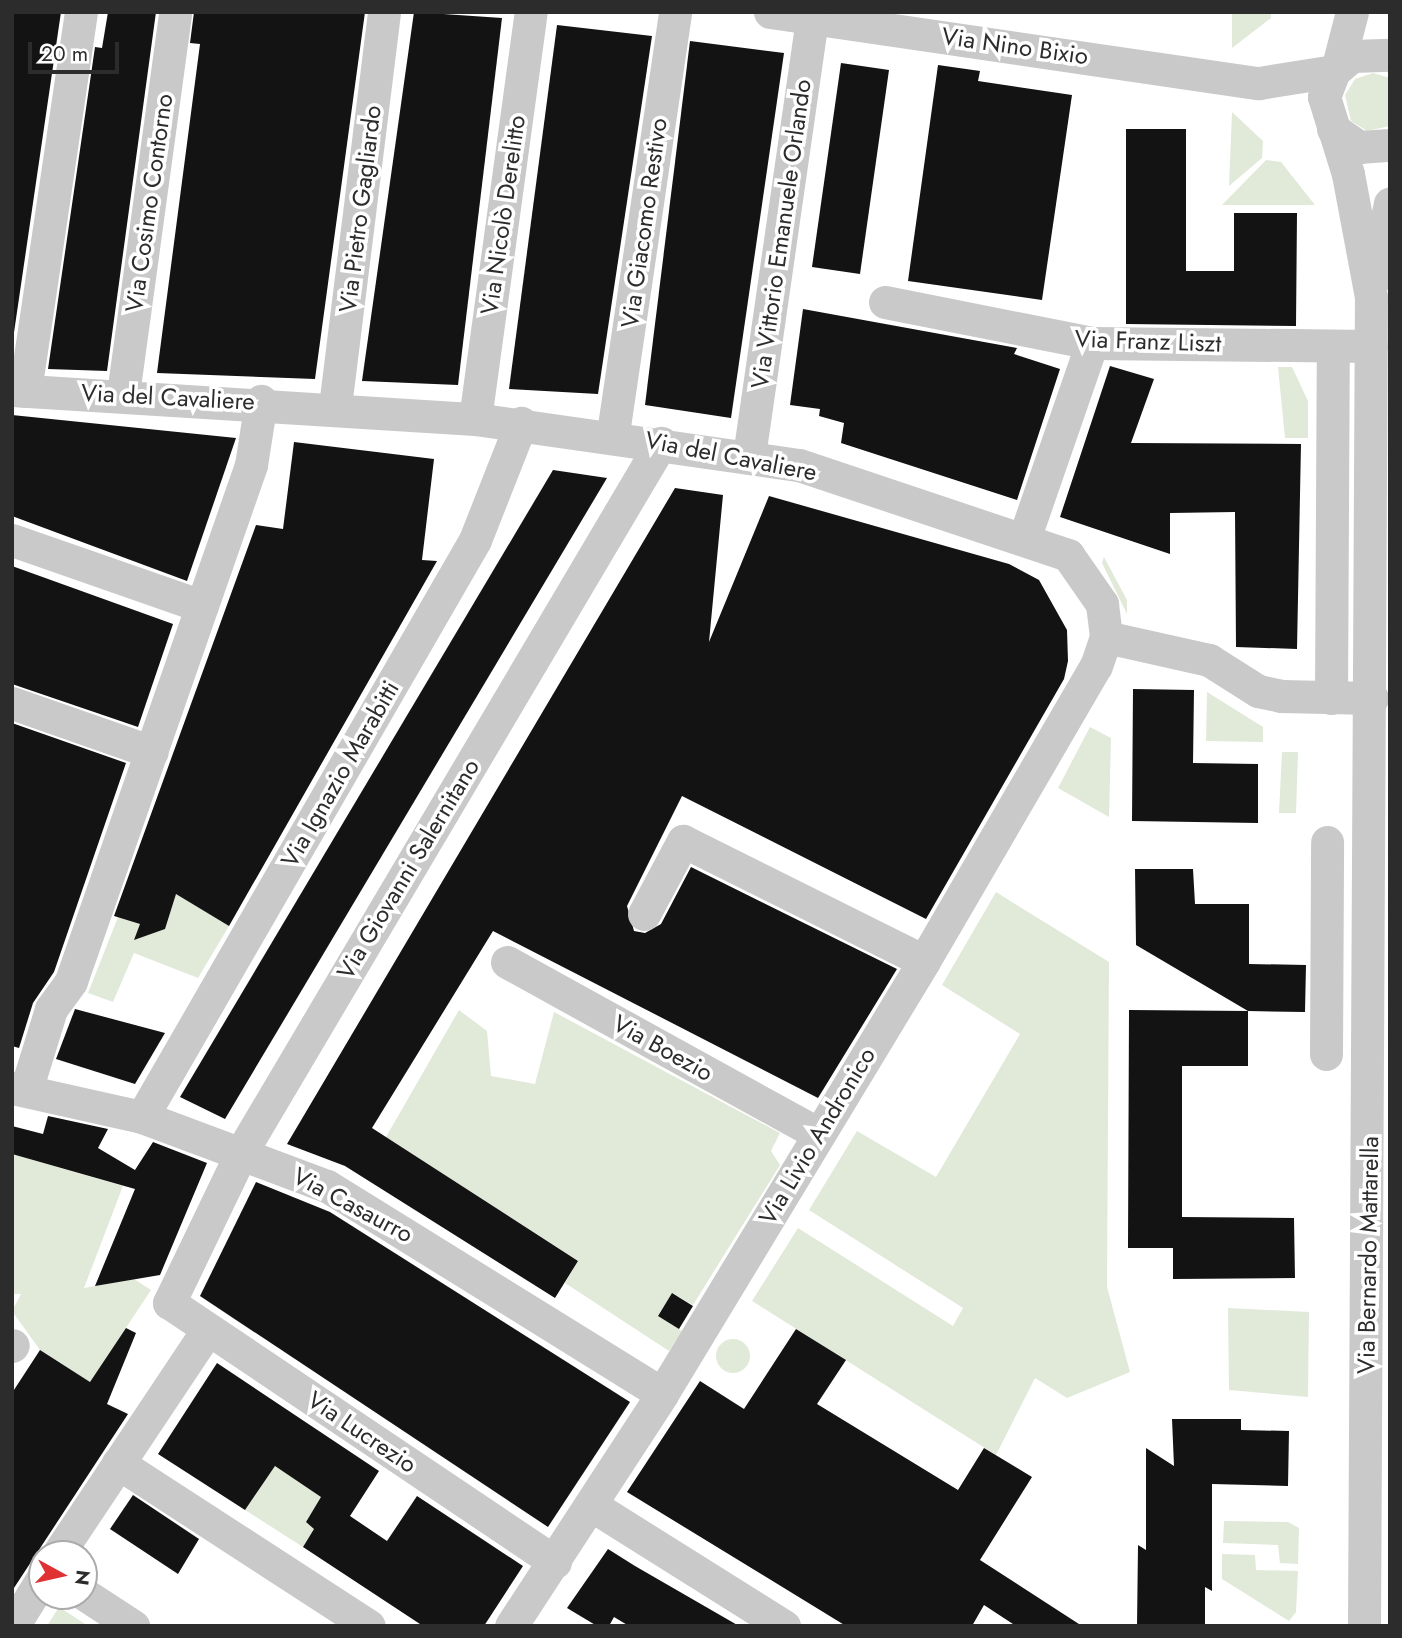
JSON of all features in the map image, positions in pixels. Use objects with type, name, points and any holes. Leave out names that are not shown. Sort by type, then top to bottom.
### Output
[{"type":"street","points":[[19,391],[81,12]]},
{"type":"street","name":"Via Cosimo Contorno","points":[[123,394],[175,12]]},
{"type":"street","name":"Via Pietro Gagliardo","points":[[335,406],[384,12]]},
{"type":"street","name":"Via Nicolò Derelitto","points":[[475,419],[531,12]]},
{"type":"street","name":"Via Giacomo Restivo","points":[[613,433],[676,12]]},
{"type":"street","name":"Via Nino Bixio","points":[[771,12],[813,15],[1259,83]]},
{"type":"street","points":[[1352,12],[1336,68],[1324,97],[1371,297]]},
{"type":"street","name":"Via Vittorio Emanuele Orlando","points":[[749,456],[813,15]]},
{"type":"street","points":[[1259,83],[1336,68],[1369,52],[1390,55]]},
{"type":"street","points":[[1259,83],[1331,126],[1359,147],[1390,145]]},
{"type":"street","points":[[1371,297],[1390,203]]},
{"type":"street","name":"Via Bernardo Mattarella","points":[[1364,1626],[1372,698],[1371,297]]},
{"type":"street","name":"Via Franz Liszt","points":[[885,302],[1092,343],[1371,346]]},
{"type":"street","points":[[1024,539],[1092,343]]},
{"type":"street","points":[[1331,698],[1333,346]]},
{"type":"street","name":"Via del Cavaliere","points":[[19,391],[261,401],[521,423],[613,433],[799,465],[1068,555],[1102,604],[1106,637]]},
{"type":"street","points":[[19,1089],[152,752],[251,465],[261,401]]},
{"type":"street","name":"Via Ignazio Marabitti","points":[[142,1117],[475,540],[521,423]]},
{"type":"street","name":"Via Giovanni Salernitano","points":[[169,1303],[242,1151],[661,443]]},
{"type":"street","points":[[12,540],[202,607]]},
{"type":"street","points":[[1106,637],[1209,660],[1258,691],[1331,698],[1372,698]]},
{"type":"street","name":"Via Livio Andronico","points":[[511,1626],[662,1394],[924,961],[1096,666],[1106,637]]},
{"type":"street","points":[[12,704],[152,752]]},
{"type":"street","points":[[643,914],[683,841],[924,961]]},
{"type":"street","points":[[1326,1054],[1327,842]]},
{"type":"street","name":"Via Boezio","points":[[507,962],[818,1134]]},
{"type":"street","name":"Via Casaurro","points":[[19,1089],[142,1117],[242,1151],[327,1186],[662,1394]]},
{"type":"street","name":"Via Lucrezio","points":[[169,1303],[555,1562]]},
{"type":"street","points":[[67,1540],[208,1329]]},
{"type":"street","points":[[118,1463],[369,1626]]},
{"type":"street","points":[[591,1505],[785,1626]]},
{"type":"street","points":[[13,1626],[28,1602]]},
{"type":"street","points":[[98,1603],[133,1626]]},
{"type":"green space","points":[[1232,12],[1271,12],[1271,18],[1232,48]]},
{"type":"green space","points":[[1373,73],[1390,78],[1390,126],[1367,131],[1351,121],[1345,95],[1355,79]]},
{"type":"green space","points":[[1232,112],[1263,141],[1262,158],[1229,186]]},
{"type":"green space","points":[[1266,160],[1281,162],[1315,205],[1222,205]]},
{"type":"green space","points":[[1278,367],[1292,367],[1308,401],[1308,438],[1285,438]]},
{"type":"green space","points":[[1104,557],[1127,600],[1127,614],[1102,563]]},
{"type":"green space","points":[[1207,692],[1263,727],[1263,742],[1206,741]]},
{"type":"green space","points":[[1090,727],[1111,738],[1109,817],[1058,788]]},
{"type":"green space","points":[[1282,752],[1298,752],[1296,813],[1279,813]]},
{"type":"green space","points":[[135,874],[191,892],[188,901],[229,926],[198,978],[134,953],[113,1002],[88,993]]},
{"type":"green space","points":[[996,892],[1109,962],[1107,1287],[1130,1372],[1067,1398],[1035,1378],[996,1455],[752,1301],[798,1228],[953,1326],[963,1308],[809,1210],[857,1131],[936,1177],[1020,1034],[942,985]]},
{"type":"green space","points":[[459,1010],[487,1031],[491,1076],[535,1084],[554,1012],[780,1133],[771,1151],[780,1165],[693,1305],[672,1293],[658,1315],[682,1331],[669,1351],[565,1283],[578,1261],[386,1137]]},
{"type":"green space","points":[[12,1154],[123,1186],[84,1288],[134,1279],[151,1290],[90,1382],[40,1350],[12,1311],[21,1294],[12,1294]]},
{"type":"green space","points":[[1228,1308],[1309,1312],[1308,1397],[1229,1390]]},
{"type":"green space","points":[[733,1339],[745,1344],[750,1356],[745,1368],[733,1373],[721,1368],[716,1356],[721,1344]]},
{"type":"green space","points":[[275,1466],[322,1497],[306,1522],[314,1529],[303,1547],[245,1510]]},
{"type":"green space","points":[[1224,1521],[1288,1522],[1299,1528],[1298,1564],[1280,1563],[1278,1545],[1223,1543]]},
{"type":"green space","points":[[1222,1554],[1255,1555],[1256,1570],[1298,1571],[1296,1612],[1289,1621],[1222,1579]]},
{"type":"green space","points":[[57,1610],[64,1610],[88,1626],[47,1626]]},
{"type":"building","points":[[12,12],[61,12],[12,346]]},
{"type":"building","points":[[108,12],[156,12],[107,371],[48,369],[95,47],[102,48]]},
{"type":"building","points":[[194,12],[365,12],[315,379],[157,373],[200,44],[190,43]]},
{"type":"building","points":[[414,12],[502,18],[458,385],[362,381]]},
{"type":"building","points":[[557,25],[652,36],[598,394],[509,389]]},
{"type":"building","points":[[690,41],[784,53],[731,418],[645,405]]},
{"type":"building","points":[[841,63],[889,70],[860,274],[812,267]]},
{"type":"building","points":[[938,65],[980,71],[978,81],[1072,95],[1042,300],[908,281]]},
{"type":"building","points":[[1126,129],[1186,129],[1186,271],[1234,271],[1234,213],[1297,213],[1296,326],[1126,324]]},
{"type":"building","points":[[803,309],[1017,348],[1014,354],[1060,369],[1017,500],[841,443],[844,423],[819,416],[820,409],[790,405]]},
{"type":"building","points":[[1110,366],[1154,379],[1131,443],[1301,444],[1297,649],[1236,647],[1235,512],[1170,513],[1170,554],[1060,517]]},
{"type":"building","points":[[12,415],[236,438],[187,581],[12,516]]},
{"type":"building","points":[[294,442],[434,459],[422,560],[437,561],[229,926],[176,894],[165,929],[134,940],[140,924],[114,916],[256,525],[283,529]]},
{"type":"building","points":[[553,470],[607,478],[225,1119],[180,1097]]},
{"type":"building","points":[[675,488],[723,495],[709,642],[769,496],[1009,564],[1039,580],[1067,630],[1068,661],[1064,679],[926,919],[682,796],[627,906],[634,931],[645,933],[661,924],[691,867],[897,969],[818,1098],[493,931],[372,1128],[578,1261],[555,1298],[345,1166],[287,1144]]},
{"type":"building","points":[[12,566],[173,624],[138,727],[12,684]]},
{"type":"building","points":[[1133,689],[1194,690],[1193,763],[1258,764],[1258,823],[1132,821]]},
{"type":"building","points":[[12,723],[126,763],[54,972],[33,1003],[19,1048],[12,1046]]},
{"type":"building","points":[[1135,869],[1193,869],[1195,904],[1249,904],[1249,964],[1306,965],[1305,1012],[1248,1011],[1136,945]]},
{"type":"building","points":[[75,1009],[165,1033],[135,1084],[56,1059]]},
{"type":"building","points":[[1129,1010],[1248,1011],[1248,1066],[1182,1066],[1182,1217],[1294,1218],[1295,1278],[1173,1279],[1173,1248],[1128,1248]]},
{"type":"building","points":[[48,1116],[108,1129],[98,1148],[135,1170],[153,1142],[207,1163],[160,1275],[95,1286],[135,1189],[12,1154],[12,1126],[43,1134]]},
{"type":"building","points":[[256,1182],[330,1212],[630,1402],[548,1527],[200,1296]]},
{"type":"building","points":[[672,1293],[693,1306],[679,1329],[658,1316]]},
{"type":"building","points":[[126,1328],[136,1333],[107,1404],[128,1414],[45,1540],[28,1540],[28,1567],[12,1591],[12,1393],[40,1350],[90,1382]]},
{"type":"building","points":[[796,1329],[846,1360],[817,1404],[958,1490],[984,1448],[1032,1477],[980,1560],[1082,1626],[1016,1626],[984,1605],[972,1626],[846,1626],[627,1492],[700,1381],[744,1409]]},
{"type":"building","points":[[217,1363],[379,1471],[350,1516],[387,1541],[417,1496],[523,1566],[484,1626],[423,1626],[303,1547],[314,1529],[306,1522],[321,1497],[275,1466],[245,1510],[158,1454]]},
{"type":"building","points":[[1172,1419],[1241,1419],[1241,1430],[1289,1431],[1288,1486],[1212,1484],[1212,1591],[1205,1587],[1205,1626],[1137,1626],[1138,1545],[1146,1550],[1146,1448],[1174,1466]]},
{"type":"building","points":[[133,1495],[199,1539],[178,1574],[110,1529]]},
{"type":"building","points":[[608,1549],[739,1626],[629,1626],[614,1617],[609,1626],[597,1626],[567,1608]]}]
